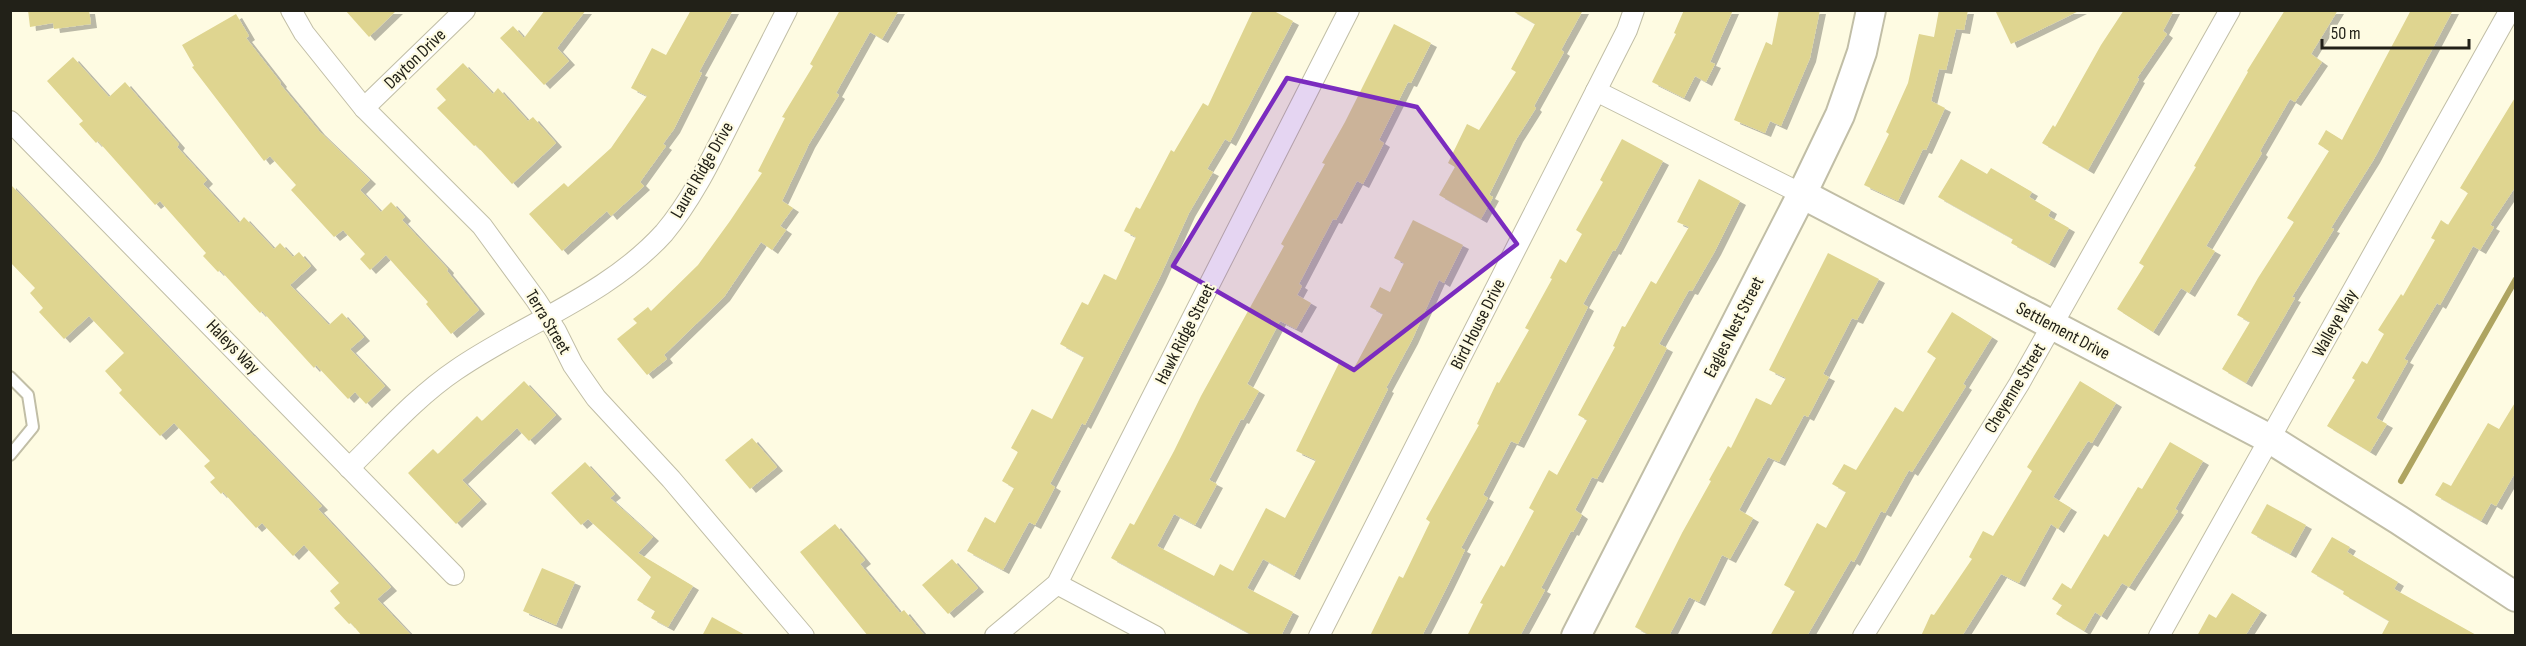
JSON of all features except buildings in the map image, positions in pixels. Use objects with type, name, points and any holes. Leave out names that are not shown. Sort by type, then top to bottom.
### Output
[{"type":"street","name":"Terra Street","points":[[291,10],[304,33],[364,108],[482,226],[547,318],[573,365],[597,398],[671,479],[804,636]]},
{"type":"street","name":"Dayton Drive","points":[[364,108],[465,10]]},
{"type":"street","name":"Laurel Ridge Drive","points":[[349,468],[410,408],[455,370],[547,318],[609,279],[638,257],[664,232],[686,203],[711,159],[787,10]]},
{"type":"street","name":"Hawk Ridge Street","points":[[995,636],[1057,584],[1349,10]]},
{"type":"street","name":"Bird House Drive","points":[[1319,636],[1627,30],[1634,10]]},
{"type":"street","name":"Eagles Nest Street","points":[[1576,636],[1802,194],[1853,82],[1871,10]]},
{"type":"street","name":"Cheyenne Street","points":[[1863,636],[2012,394],[2230,10]]},
{"type":"street","name":"Walleye Way","points":[[2159,636],[2510,10]]},
{"type":"street","name":"Settlement Drive","points":[[1596,91],[1802,194],[2270,439],[2512,588]]},
{"type":"street","name":"Haleys Way","points":[[10,120],[162,273],[454,575]]},
{"type":"street","points":[[1057,584],[1155,636]]},
{"type":"lane","points":[[10,377],[28,395],[33,427],[10,455]]},
{"type":"highlighted area","points":[[1287,78],[1417,107],[1517,244],[1354,370],[1173,266]]},
{"type":"waterway","points":[[2401,481],[2516,279]]}]
